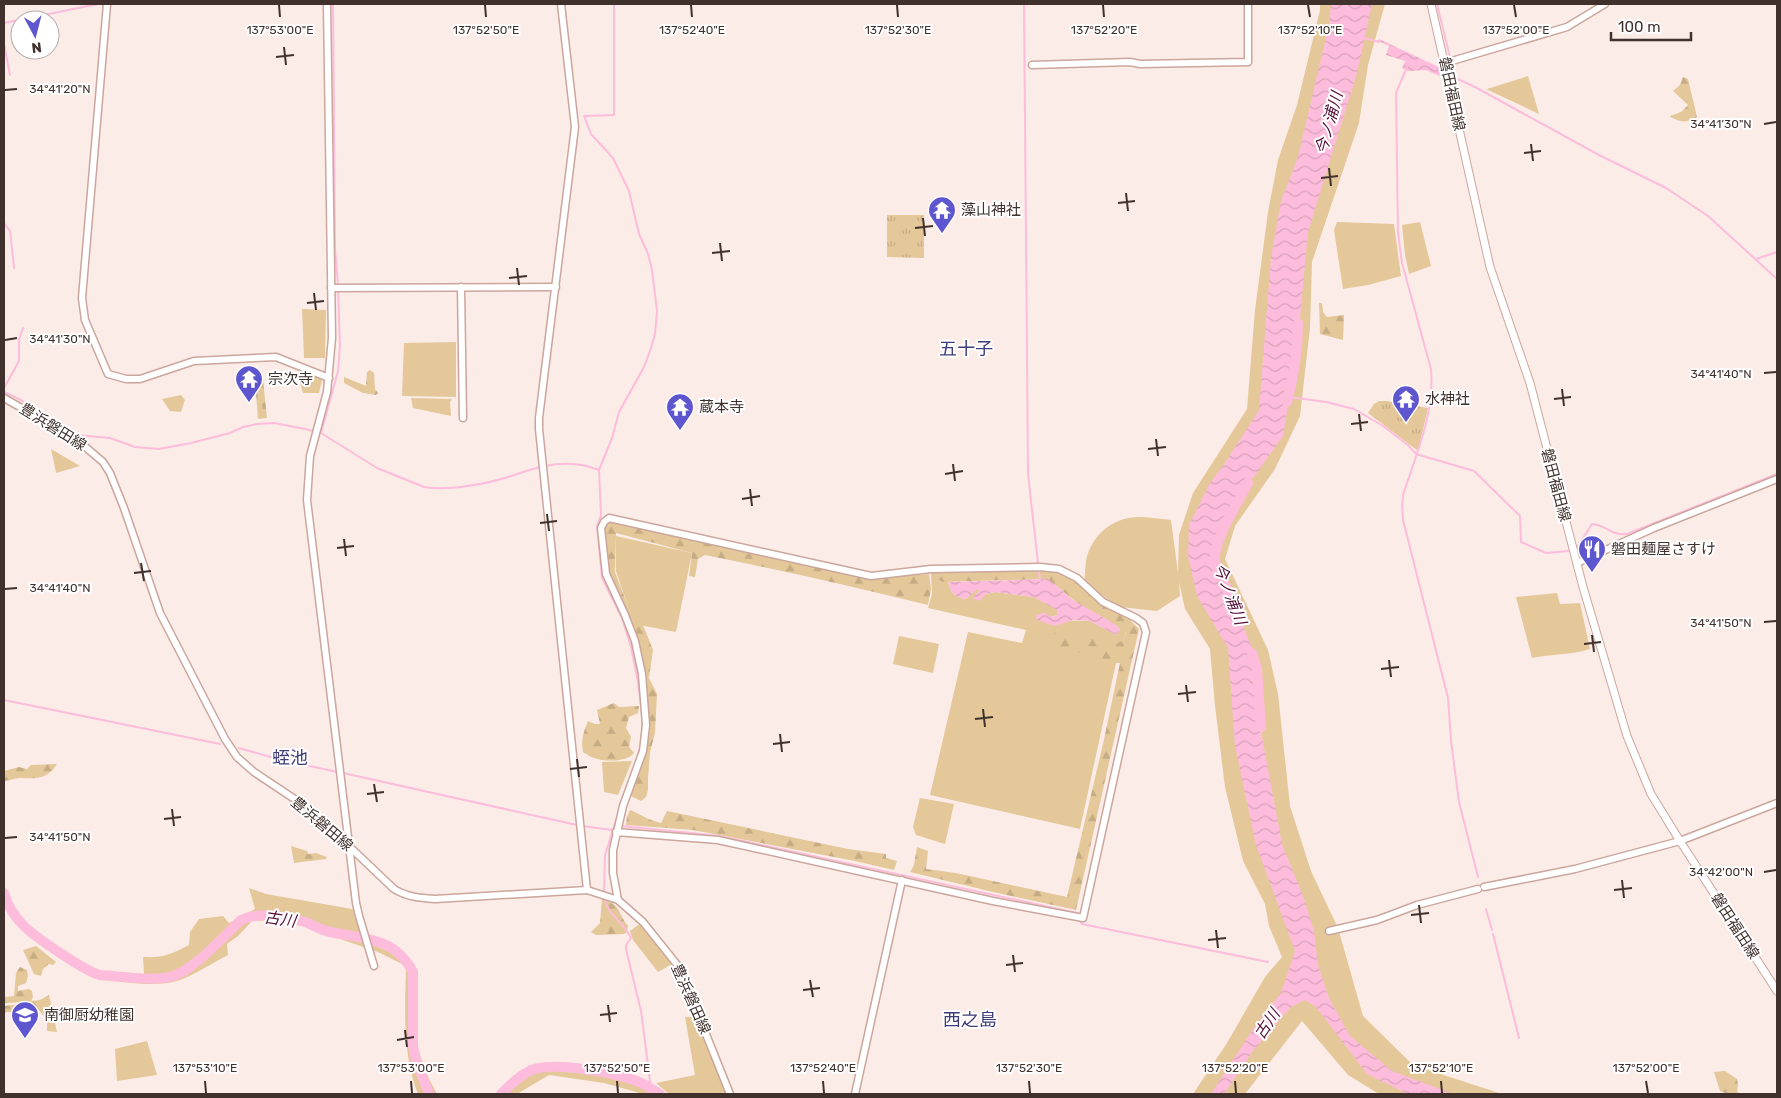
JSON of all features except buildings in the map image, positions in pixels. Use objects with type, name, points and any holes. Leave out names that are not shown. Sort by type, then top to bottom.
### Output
[{"type":"main road","name":"磐田福田線","points":[[1432,4],[1490,267],[1530,383],[1577,562],[1626,736],[1651,794],[1777,991]]},
{"type":"street","points":[[107,4],[82,298],[85,320],[108,374],[126,379],[140,379],[194,361],[276,357],[329,378]]},
{"type":"street","points":[[327,4],[332,338],[329,378],[324,408],[310,456],[308,508],[356,903],[374,966]]},
{"type":"street","points":[[562,4],[575,128],[539,418],[588,890]]},
{"type":"street","points":[[1032,65],[1130,62],[1140,64],[1248,62],[1248,4]]},
{"type":"street","points":[[1445,63],[1567,27],[1605,4]]},
{"type":"street","points":[[331,288],[556,286]]},
{"type":"street","points":[[461,287],[463,418]]},
{"type":"street","name":"豊浜磐田線","points":[[4,398],[76,439],[102,462],[110,473],[160,613],[225,739],[245,764],[311,810],[394,889],[402,894],[435,899],[588,890],[618,900],[643,922],[679,967],[730,1094]]},
{"type":"street","points":[[1577,562],[1654,528],[1777,479]]},
{"type":"street","points":[[616,832],[718,840],[1083,918],[1146,632],[1136,618],[1103,602],[1077,578],[1059,569],[1040,567],[931,569],[871,576],[609,518],[601,528],[606,574],[635,641],[642,674],[646,725],[643,751],[616,832],[612,862],[618,900]]},
{"type":"street","points":[[1329,931],[1377,920],[1417,904],[1481,888],[1575,869],[1680,841],[1777,803]]},
{"type":"street","points":[[855,1094],[902,880]]},
{"type":"green space","points":[[1320,4],[1385,4],[1368,65],[1359,123],[1312,262],[1310,328],[1300,416],[1275,469],[1235,526],[1225,559],[1268,650],[1278,694],[1290,806],[1311,871],[1338,928],[1363,1016],[1413,1065],[1502,1094],[1379,1094],[1348,1075],[1302,1021],[1245,1094],[1193,1094],[1227,1043],[1265,977],[1282,957],[1269,926],[1265,904],[1243,861],[1225,787],[1210,649],[1185,609],[1179,582],[1180,596],[1157,611],[1120,607],[1084,584],[1086,561],[1093,543],[1112,524],[1129,518],[1143,517],[1171,520],[1178,573],[1179,535],[1193,493],[1247,409],[1255,310],[1268,212],[1278,160],[1297,105]]},
{"type":"green space","points":[[1528,76],[1539,114],[1486,89],[1487,89]]},
{"type":"green space","points":[[1683,77],[1688,79],[1697,117],[1684,121],[1676,120],[1670,116],[1681,112],[1688,105],[1673,91],[1680,85]]},
{"type":"green space","points":[[887,215],[924,215],[924,258],[887,257]]},
{"type":"green space","points":[[1337,222],[1394,224],[1401,276],[1368,285],[1343,289],[1334,230]]},
{"type":"green space","points":[[1420,222],[1431,266],[1409,274],[1402,225]]},
{"type":"green space","points":[[1319,303],[1322,303],[1323,312],[1327,317],[1344,315],[1343,340],[1320,334]]},
{"type":"green space","points":[[302,309],[326,310],[325,358],[304,358]]},
{"type":"green space","points":[[456,342],[456,397],[402,396],[404,343]]},
{"type":"green space","points":[[370,370],[374,373],[375,389],[378,393],[376,395],[363,393],[344,383],[344,377],[366,386],[367,372]]},
{"type":"green space","points":[[302,371],[322,380],[319,393],[303,393],[299,380],[303,377]]},
{"type":"green space","points":[[263,380],[267,418],[258,419],[255,381]]},
{"type":"green space","points":[[181,395],[185,400],[181,412],[170,411],[162,399]]},
{"type":"green space","points":[[411,398],[452,399],[450,402],[451,416],[413,408]]},
{"type":"green space","points":[[1379,401],[1428,408],[1418,451],[1368,413],[1374,404]]},
{"type":"green space","points":[[51,449],[80,466],[56,473]]},
{"type":"green space","points":[[605,521],[871,579],[929,574],[931,589],[928,605],[705,555],[698,559],[695,577],[689,576],[692,553],[616,533],[615,572],[634,622],[643,625],[653,650],[649,678],[657,694],[655,733],[650,752],[648,790],[646,797],[641,801],[631,796],[644,749],[645,715],[635,641],[606,572],[602,531]]},
{"type":"green space","points":[[616,536],[692,553],[676,632],[634,624],[616,571]]},
{"type":"green space","points":[[1031,569],[1058,572],[1078,579],[1101,601],[1131,621],[1139,629],[1076,910],[910,872],[914,865],[917,847],[928,851],[926,869],[956,873],[1067,897],[1120,663],[1047,645],[1050,637],[1061,628],[1084,638],[1089,629],[1118,643],[1124,640],[1126,631],[1077,603],[1048,579],[943,582],[931,575],[932,571]]},
{"type":"green space","points":[[931,575],[948,582],[952,592],[962,598],[966,599],[977,588],[986,594],[996,592],[1034,597],[1057,609],[1058,615],[1037,620],[1090,621],[1116,635],[1120,630],[1116,625],[1126,630],[1120,663],[1116,663],[1080,829],[930,795],[968,632],[1022,643],[1026,630],[928,608],[932,594]]},
{"type":"green space","points":[[1557,593],[1560,604],[1580,603],[1590,649],[1532,658],[1516,597]]},
{"type":"green space","points":[[899,636],[939,644],[933,673],[893,664]]},
{"type":"green space","points":[[614,703],[619,707],[639,706],[638,713],[629,717],[626,728],[631,737],[629,747],[634,753],[621,760],[593,758],[583,752],[582,740],[586,725],[588,721],[600,724],[597,710]]},
{"type":"green space","points":[[632,761],[618,795],[604,792],[602,762]]},
{"type":"green space","points":[[57,764],[50,773],[41,777],[4,781],[4,771],[19,767],[27,769],[31,765]]},
{"type":"green space","points":[[920,798],[954,804],[945,844],[916,835],[913,827]]},
{"type":"green space","points":[[630,810],[661,823],[667,811],[848,849],[886,854],[886,858],[897,861],[894,870],[693,830],[626,825]]},
{"type":"green space","points":[[291,846],[307,851],[308,854],[316,853],[327,857],[326,859],[294,863]]},
{"type":"green space","points":[[249,888],[266,894],[358,910],[364,934],[391,942],[414,964],[417,1047],[437,1094],[418,1094],[409,1063],[406,1031],[406,966],[378,952],[302,926],[276,920],[252,921],[238,936],[227,944],[228,955],[180,980],[151,984],[102,980],[103,971],[144,974],[143,957],[167,955],[189,945],[190,932],[199,919],[223,916],[229,923],[255,909]]},
{"type":"green space","points":[[602,899],[613,904],[618,909],[628,926],[627,932],[624,934],[596,935],[591,932],[600,923]]},
{"type":"green space","points":[[641,923],[672,964],[658,972],[633,940],[630,931]]},
{"type":"green space","points":[[36,946],[56,962],[53,965],[49,964],[43,969],[41,976],[34,974],[23,950]]},
{"type":"green space","points":[[20,967],[27,970],[28,976],[26,983],[18,986],[18,991],[29,989],[32,991],[33,997],[31,1001],[40,1000],[49,995],[57,1032],[47,1031],[47,1020],[38,1009],[17,1013],[7,1012],[4,1014],[4,1006],[26,1002],[4,1003],[4,997],[14,996],[16,973]]},
{"type":"green space","points":[[685,1017],[694,1017],[728,1094],[669,1094],[656,1083],[695,1075]]},
{"type":"green space","points":[[147,1041],[157,1075],[117,1081],[115,1049]]},
{"type":"green space","points":[[562,1067],[622,1073],[657,1088],[652,1089],[666,1094],[640,1094],[604,1083],[549,1075],[517,1094],[498,1094],[527,1073]]},
{"type":"green space","points":[[1725,1071],[1737,1079],[1737,1091],[1740,1094],[1728,1094],[1720,1091],[1714,1072]]},
{"type":"water","points":[[1331,4],[1372,4],[1357,73],[1308,232],[1297,351],[1283,436],[1242,494],[1228,519],[1220,538],[1215,558],[1218,572],[1230,595],[1255,655],[1262,737],[1282,844],[1303,896],[1314,931],[1318,965],[1329,998],[1350,1036],[1392,1071],[1453,1094],[1408,1094],[1367,1074],[1316,1007],[1305,1000],[1291,1007],[1252,1052],[1224,1094],[1211,1094],[1255,1026],[1281,993],[1295,951],[1256,845],[1235,746],[1228,648],[1197,596],[1188,556],[1189,525],[1210,483],[1259,410],[1271,258],[1281,201],[1298,157],[1329,25]]},
{"type":"water","points":[[1379,39],[1443,69],[1444,78],[1426,70],[1408,71],[1402,68],[1405,61],[1386,55],[1389,46],[1378,41]]},
{"type":"water","points":[[1048,579],[1073,600],[1116,625],[1120,630],[1116,635],[1090,621],[1073,620],[1054,626],[1037,620],[1036,615],[1044,613],[1052,617],[1058,615],[1057,610],[1034,597],[996,592],[986,594],[979,601],[973,598],[979,591],[977,589],[966,599],[954,594],[948,582]]},
{"type":"waterway","points":[[4,23],[98,4]]},
{"type":"waterway","points":[[333,4],[335,248],[338,285]]},
{"type":"waterway","points":[[614,4],[614,115],[584,116],[591,134],[613,158],[629,191],[639,234],[648,254],[652,270],[657,311],[655,334],[650,351],[644,367],[619,412],[612,438],[599,470],[601,515],[597,526],[602,578],[622,618],[631,647],[642,714],[642,736]]},
{"type":"waterway","points":[[1024,4],[1028,474],[1040,581]]},
{"type":"waterway","points":[[1437,4],[1455,78]]},
{"type":"waterway","points":[[1365,38],[1379,42]]},
{"type":"waterway","points":[[4,44],[10,75]]},
{"type":"waterway","points":[[1407,67],[1396,93],[1398,233],[1402,263],[1431,369],[1431,385],[1430,401],[1419,449],[1403,495],[1403,520],[1448,698],[1451,741],[1459,802],[1478,877]]},
{"type":"waterway","points":[[1449,75],[1475,87],[1597,154],[1666,188],[1708,216],[1777,279]]},
{"type":"waterway","points":[[4,223],[10,231],[14,268]]},
{"type":"waterway","points":[[1756,259],[1777,252]]},
{"type":"waterway","points":[[321,433],[338,371],[340,346],[338,290]]},
{"type":"waterway","name":"今ノ浦川","points":[[1287,402],[1295,363],[1298,323]]},
{"type":"waterway","points":[[4,388],[19,361],[19,340],[23,328]]},
{"type":"waterway","points":[[4,392],[21,400],[77,435],[110,438],[135,447],[159,449],[230,433],[243,427],[274,423],[321,433],[377,468],[424,487],[444,488],[479,484],[541,467]]},
{"type":"waterway","points":[[1289,397],[1326,402],[1354,409],[1383,426],[1408,445],[1416,454],[1474,471],[1520,516],[1521,542],[1546,553],[1568,551]]},
{"type":"waterway","points":[[545,466],[573,464],[599,470]]},
{"type":"waterway","points":[[1578,546],[1592,524],[1602,526],[1613,532],[1627,534],[1777,474]]},
{"type":"waterway","name":"今ノ浦川","points":[[1240,621],[1219,574],[1215,552],[1222,532],[1248,483]]},
{"type":"waterway","name":"今ノ浦川","points":[[1252,653],[1257,669],[1261,727]]},
{"type":"waterway","points":[[4,700],[220,744]]},
{"type":"waterway","points":[[638,756],[641,743]]},
{"type":"waterway","points":[[239,748],[281,760],[338,772]]},
{"type":"waterway","points":[[343,773],[577,825]]},
{"type":"waterway","points":[[604,893],[605,855],[624,795]]},
{"type":"waterway","points":[[582,826],[612,830]]},
{"type":"waterway","points":[[621,826],[720,836],[1077,913],[1078,916]]},
{"type":"waterway","name":"古川","points":[[4,893],[15,915],[30,931],[49,946],[100,975],[146,979],[173,976],[191,967],[241,920],[264,915],[289,918],[327,931],[366,938],[386,945],[401,956],[413,972],[413,1046],[416,1060],[429,1094]]},
{"type":"waterway","points":[[604,897],[608,909],[631,938],[626,945],[626,949],[641,1011],[651,1089]]},
{"type":"waterway","points":[[1486,909],[1492,930]]},
{"type":"waterway","points":[[1080,920],[1082,924],[1268,962]]},
{"type":"waterway","points":[[1493,934],[1519,1038]]},
{"type":"waterway","name":"古川","points":[[501,1094],[511,1084],[531,1070],[554,1067],[584,1069],[627,1078],[640,1082],[660,1094]]},
{"type":"place","name":"藻山神社","points":[[942,234]]},
{"type":"place","name":"宗次寺","points":[[249,403]]},
{"type":"place","name":"水神社","points":[[1406,423]]},
{"type":"place","name":"蔵本寺","points":[[680,431]]},
{"type":"place","name":"磐田麺屋さすけ","points":[[1592,573]]},
{"type":"place","name":"南御厨幼稚園","points":[[25,1039]]},
{"type":"district","name":"五十子","points":[[966,349]]},
{"type":"district","name":"蛭池","points":[[290,758]]},
{"type":"district","name":"西之島","points":[[970,1020]]}]
